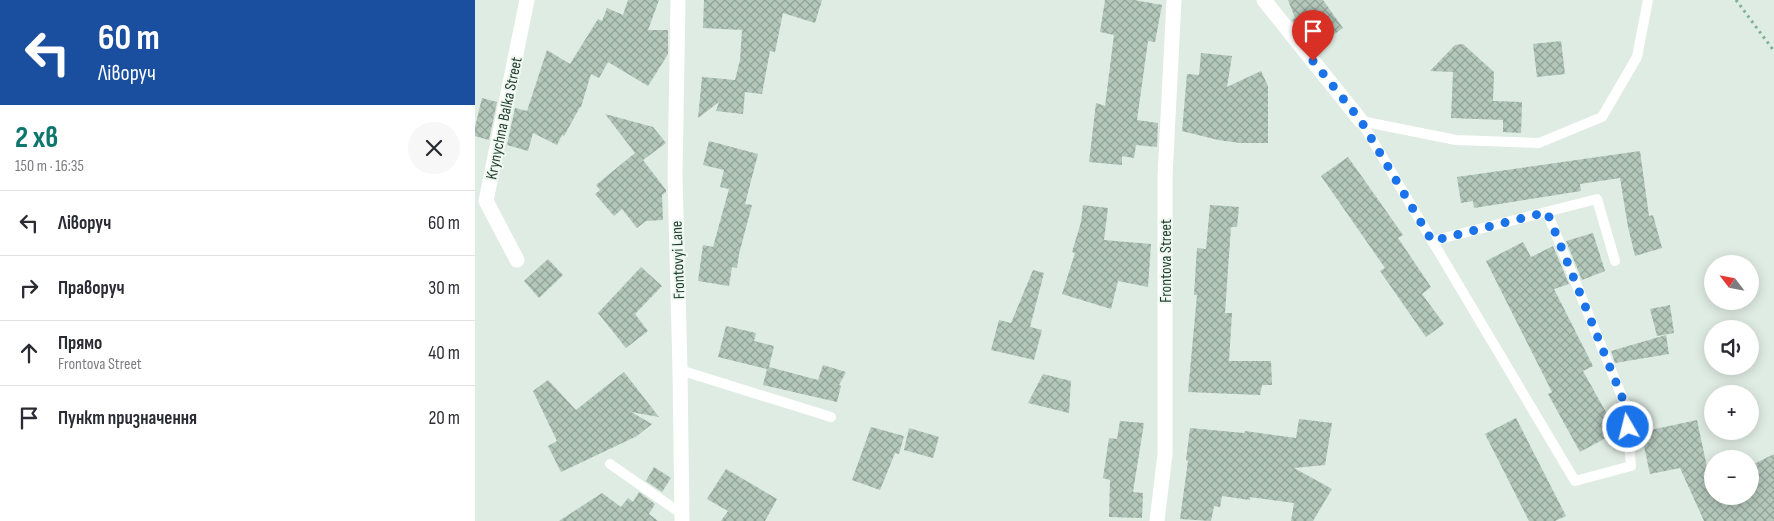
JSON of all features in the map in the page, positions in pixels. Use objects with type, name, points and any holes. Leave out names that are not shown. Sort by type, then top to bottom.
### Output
[{"type":"street","name":"Krynychna Balka Street","points":[[517,260],[486,201],[527,0]]},
{"type":"street","name":"Frontovyi Lane","points":[[678,0],[675,176],[681,370],[682,518]]},
{"type":"street","name":"Frontova Street","points":[[1157,521],[1165,454],[1165,176],[1174,0]]},
{"type":"street","points":[[1264,0],[1361,121]]},
{"type":"lane","points":[[1361,121],[1456,140],[1539,142],[1602,117],[1637,57],[1648,0]]},
{"type":"lane","points":[[1361,121],[1575,481],[1631,466],[1626,407],[1547,212]]},
{"type":"lane","points":[[1432,241],[1597,199],[1615,261]]},
{"type":"lane","points":[[681,370],[831,417]]},
{"type":"lane","points":[[610,464],[682,518]]},
{"type":"path","points":[[1736,0],[1774,51]]},
{"type":"building","points":[[628,0],[659,0],[648,30],[668,30],[668,54],[648,86],[608,62],[599,78],[591,74],[581,107],[557,145],[533,133],[528,151],[507,145],[515,108],[527,111],[547,50],[570,64],[598,19],[602,21],[607,8],[623,15]]},
{"type":"building","points":[[704,0],[822,0],[815,23],[783,13],[775,52],[770,51],[762,94],[745,92],[743,114],[716,111],[719,102],[698,118],[702,77],[735,80],[740,60],[742,30],[703,28]]},
{"type":"building","points":[[1105,0],[1134,0],[1162,5],[1155,42],[1148,41],[1137,120],[1158,123],[1157,147],[1136,145],[1134,158],[1122,156],[1122,165],[1089,162],[1096,103],[1105,106],[1114,35],[1100,32]]},
{"type":"building","points":[[1288,0],[1323,0],[1343,28],[1315,48],[1292,20],[1295,18]]},
{"type":"building","points":[[1561,41],[1565,74],[1537,77],[1533,44]]},
{"type":"building","points":[[1463,44],[1494,72],[1493,101],[1522,102],[1521,133],[1503,132],[1503,120],[1451,118],[1453,72],[1430,71],[1455,45]]},
{"type":"building","points":[[1201,53],[1232,56],[1227,87],[1261,71],[1268,86],[1268,143],[1240,143],[1218,140],[1182,131],[1187,74],[1199,75]]},
{"type":"building","points":[[482,98],[497,102],[489,140],[475,136],[475,127]]},
{"type":"building","points":[[605,114],[653,127],[666,143],[643,160],[666,190],[662,195],[663,220],[646,221],[637,228],[622,209],[614,216],[595,194],[600,190],[596,185],[635,153]]},
{"type":"building","points":[[709,141],[758,154],[745,204],[752,205],[737,268],[732,267],[729,286],[698,281],[703,245],[713,247],[729,189],[720,187],[724,170],[703,165]]},
{"type":"building","points":[[1640,151],[1649,216],[1653,215],[1662,248],[1635,256],[1620,178],[1580,184],[1581,191],[1474,208],[1473,201],[1461,203],[1457,177]]},
{"type":"building","points":[[1348,157],[1403,235],[1398,238],[1431,287],[1422,294],[1444,324],[1426,337],[1380,271],[1385,268],[1321,176]]},
{"type":"building","points":[[1083,205],[1108,208],[1104,240],[1151,244],[1148,287],[1118,281],[1111,309],[1062,294],[1075,253],[1072,252],[1081,222]]},
{"type":"building","points":[[1210,205],[1239,207],[1237,227],[1231,227],[1225,313],[1232,313],[1229,361],[1271,361],[1272,385],[1262,385],[1260,395],[1188,392],[1197,295],[1194,295],[1197,248],[1206,249]]},
{"type":"building","points":[[1593,233],[1605,271],[1582,280],[1566,241]]},
{"type":"building","points":[[1523,242],[1531,257],[1553,246],[1569,284],[1554,289],[1593,366],[1583,371],[1617,432],[1580,452],[1548,394],[1552,392],[1486,261]]},
{"type":"building","points":[[548,259],[563,275],[539,298],[524,281]]},
{"type":"building","points":[[641,267],[662,286],[635,314],[648,331],[626,348],[598,313]]},
{"type":"building","points":[[1033,270],[1044,273],[1030,327],[1042,330],[1034,360],[991,350],[999,320],[1011,323]]},
{"type":"building","points":[[1670,305],[1674,333],[1657,336],[1650,309]]},
{"type":"building","points":[[726,326],[756,333],[754,341],[774,346],[769,367],[818,380],[823,365],[846,372],[839,385],[841,386],[837,402],[763,385],[767,369],[718,357]]},
{"type":"building","points":[[1666,335],[1669,354],[1615,363],[1611,351]]},
{"type":"building","points":[[624,372],[659,417],[631,412],[652,424],[637,436],[561,472],[548,446],[557,441],[533,391],[548,380],[576,410]]},
{"type":"building","points":[[1043,374],[1071,381],[1069,413],[1028,403]]},
{"type":"building","points":[[1516,418],[1566,516],[1555,521],[1529,521],[1485,434]]},
{"type":"building","points":[[1299,419],[1332,423],[1325,465],[1294,468],[1332,489],[1313,521],[1291,521],[1294,503],[1250,497],[1250,500],[1222,496],[1220,507],[1214,506],[1211,521],[1180,519],[1188,461],[1186,460],[1190,428],[1244,433],[1245,431],[1296,438]]},
{"type":"building","points":[[1697,420],[1704,453],[1704,505],[1759,505],[1759,462],[1774,454],[1774,521],[1704,521],[1680,468],[1650,474],[1641,432]]},
{"type":"building","points":[[1120,421],[1144,423],[1133,492],[1143,493],[1142,518],[1109,517],[1110,480],[1103,478],[1109,438],[1117,439]]},
{"type":"building","points":[[871,427],[904,436],[899,454],[895,453],[880,490],[852,480]]},
{"type":"building","points":[[909,428],[939,437],[933,458],[904,450]]},
{"type":"building","points":[[654,467],[671,478],[662,492],[646,481]]},
{"type":"building","points":[[726,469],[777,499],[765,521],[721,521],[728,511],[707,499]]},
{"type":"building","points":[[639,492],[655,504],[649,514],[658,521],[559,521],[602,493],[621,507],[628,498],[633,502]]},
{"type":"route","points":[[1313,61],[1361,121],[1432,241],[1547,212],[1626,407],[1628,427]]}]
